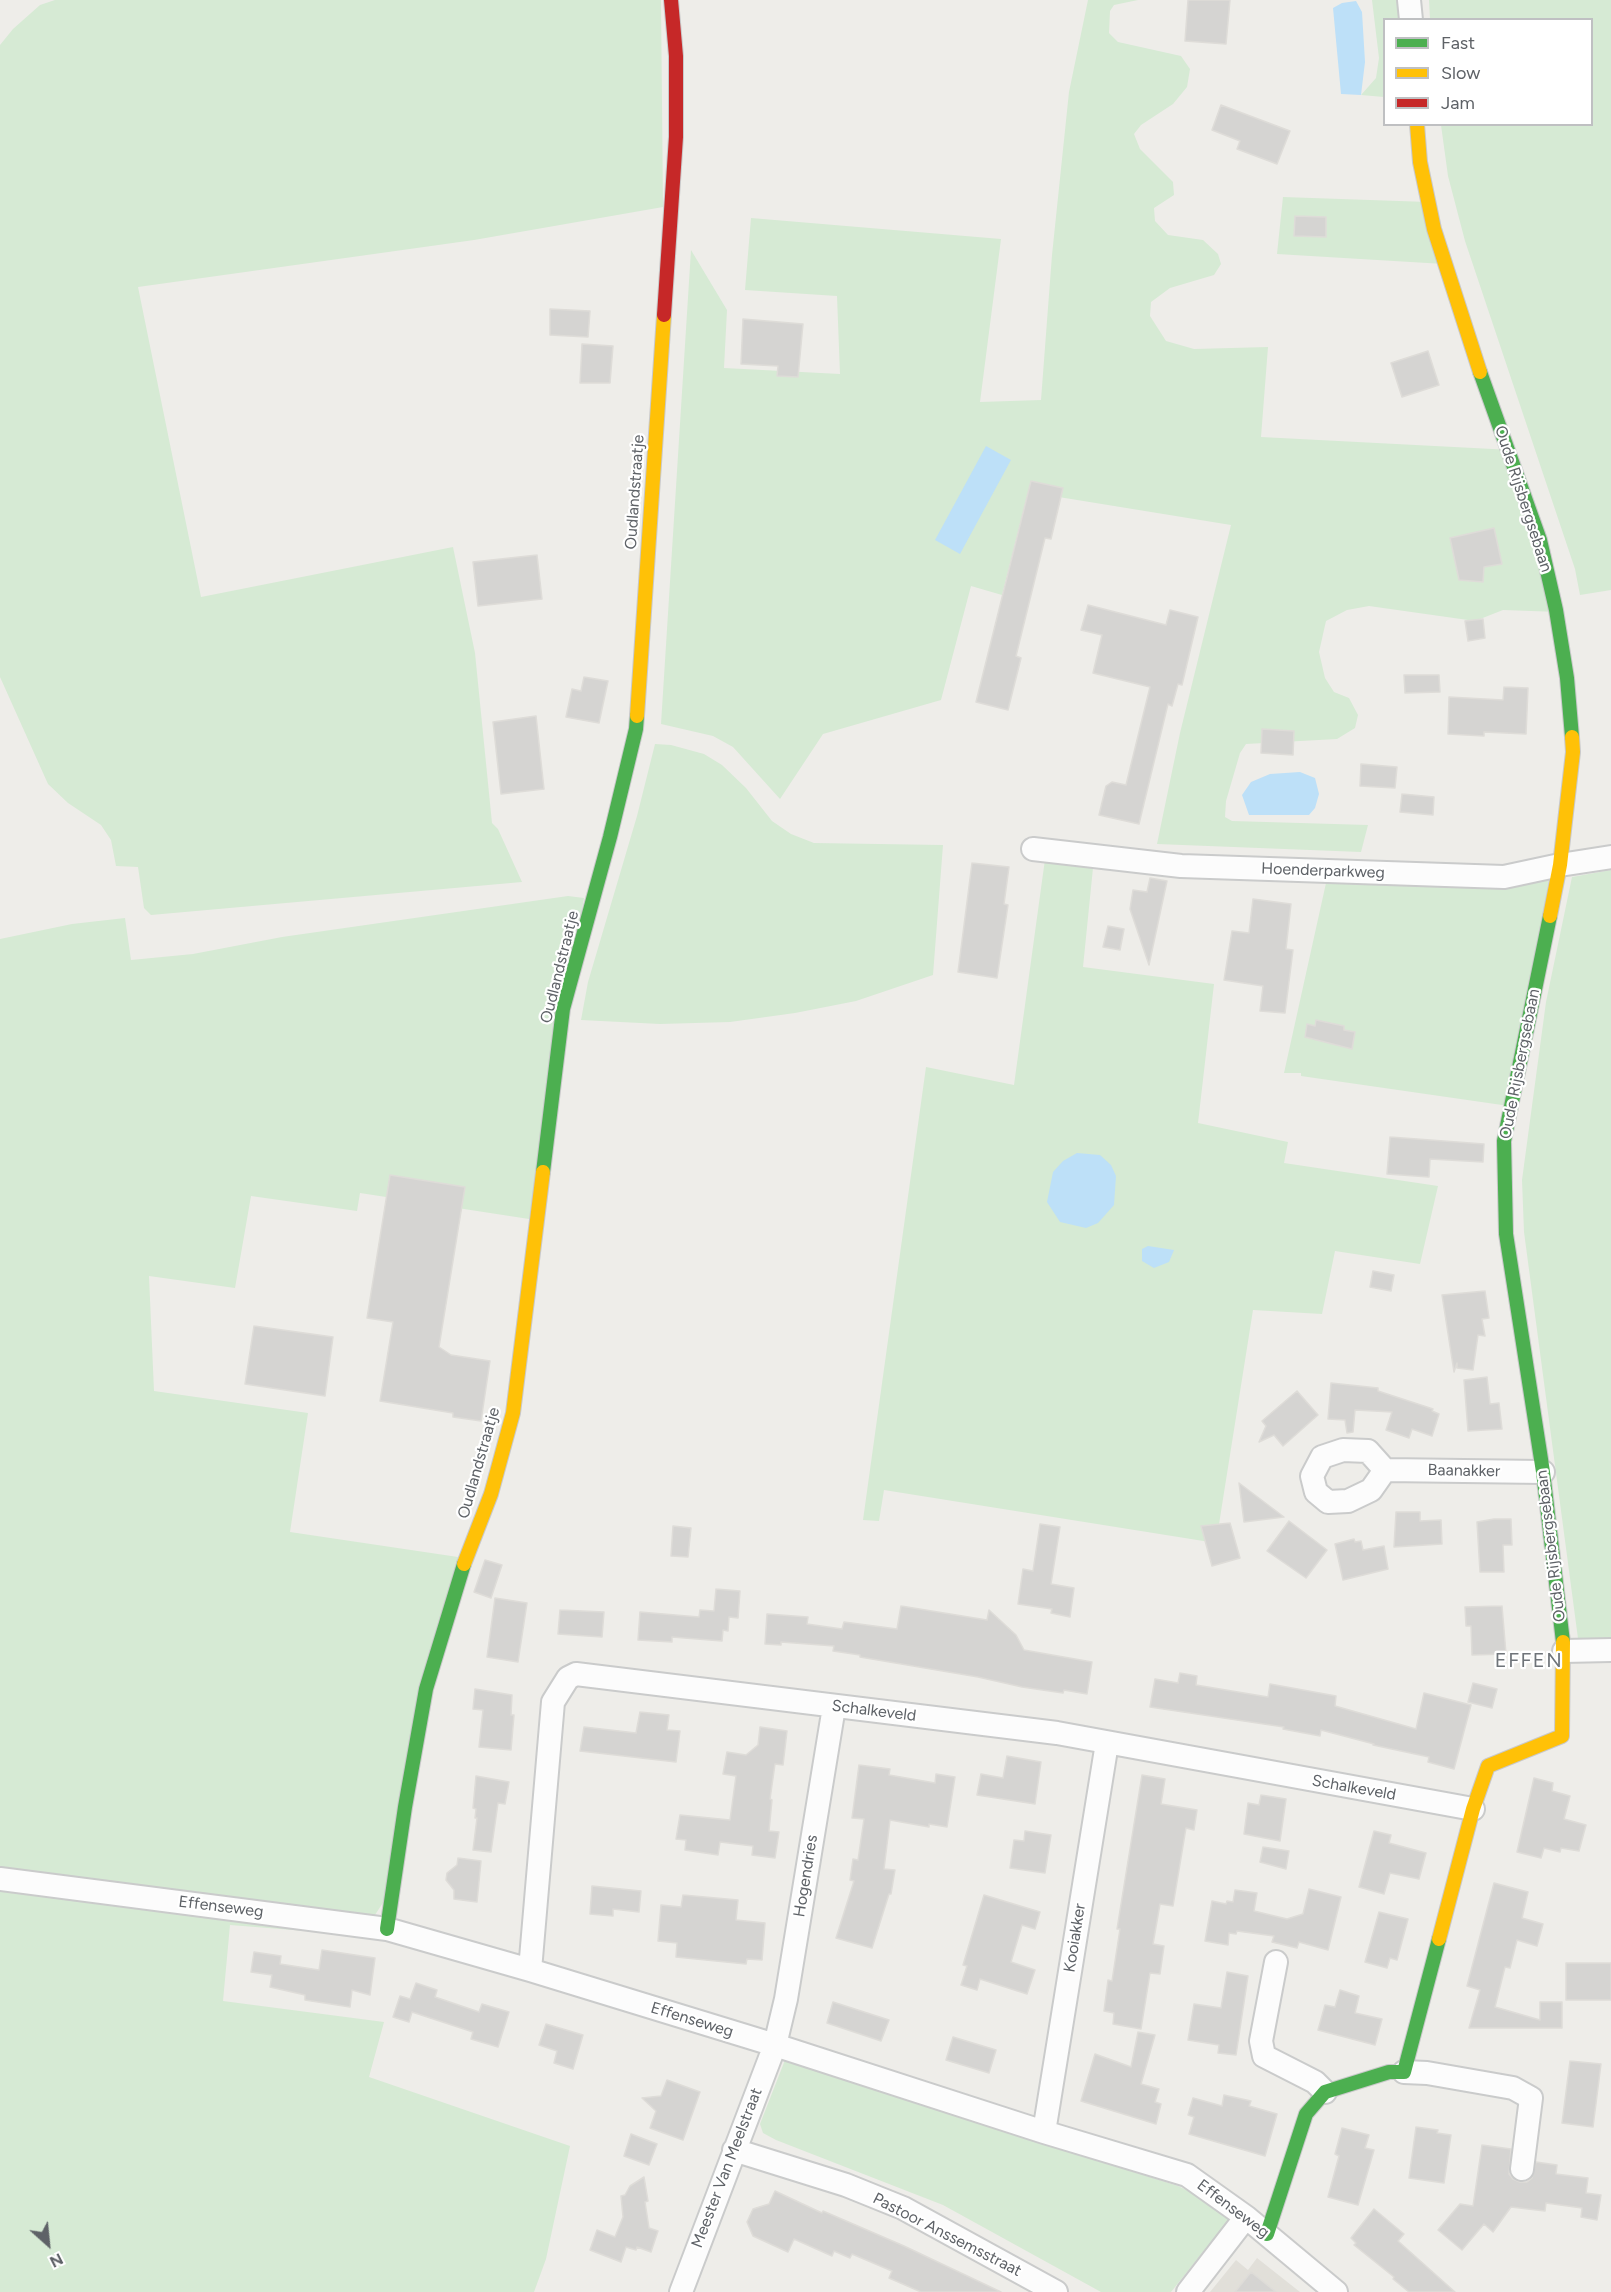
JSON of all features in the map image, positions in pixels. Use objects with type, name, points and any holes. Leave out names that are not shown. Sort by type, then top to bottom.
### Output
[{"type":"street","name":"Oudlandstraatje","points":[[387,1929],[405,1807],[426,1689],[462,1569],[491,1494],[513,1413],[563,1009],[610,837],[636,729],[676,137],[676,56],[671,0]]},
{"type":"street","points":[[1409,0],[1411,18]]},
{"type":"street","name":"Oude Rijsbergsebaan","points":[[1404,2072],[1473,1809],[1488,1766],[1562,1736],[1564,1651],[1542,1472],[1506,1234],[1504,1142],[1560,865],[1573,752],[1567,678],[1556,610],[1540,540],[1468,337],[1434,230],[1420,162],[1418,126]]},
{"type":"street","name":"Hoenderparkweg","points":[[1033,849],[1181,866],[1504,878],[1560,865],[1611,857]]},
{"type":"street","name":"Baanakker","points":[[1385,1470],[1542,1472]]},
{"type":"street","points":[[1564,1651],[1611,1650]]},
{"type":"street","name":"Schalkeveld","points":[[530,1970],[553,1702],[568,1678],[576,1674],[1057,1733],[1473,1809]]},
{"type":"street","name":"Hogendries","points":[[775,2045],[786,1999],[834,1707]]},
{"type":"street","name":"Kooiakker","points":[[1044,2132],[1107,1743]]},
{"type":"street","name":"Effenseweg","points":[[7,1879],[387,1929],[775,2045],[1044,2132],[1187,2175],[1268,2234],[1336,2292]]},
{"type":"street","points":[[1276,1962],[1262,2041],[1264,2056],[1315,2082],[1325,2092]]},
{"type":"street","name":"Meester Van Meelstraat","points":[[681,2292],[775,2045]]},
{"type":"street","points":[[1268,2234],[1306,2114],[1325,2092],[1389,2072],[1427,2073],[1513,2088],[1532,2098],[1522,2169]]},
{"type":"street","name":"Pastoor Anssemsstraat","points":[[734,2150],[846,2185],[903,2208],[1056,2292]]},
{"type":"street","points":[[1188,2292],[1246,2217]]},
{"type":"shaded area","points":[[1257,2258],[1300,2292],[1210,2292],[1236,2260],[1248,2270]]},
{"type":"green space","points":[[55,0],[661,0],[663,207],[474,240],[138,287],[201,597],[453,547],[475,653],[492,823],[498,829],[522,882],[151,915],[144,908],[138,867],[116,866],[111,840],[101,825],[68,803],[48,784],[0,677],[0,45],[13,29],[40,5]]},
{"type":"green space","points":[[1088,0],[1138,0],[1114,5],[1110,11],[1109,33],[1118,42],[1181,56],[1190,69],[1187,87],[1173,104],[1141,125],[1134,134],[1140,149],[1173,182],[1174,195],[1154,208],[1155,221],[1168,235],[1203,240],[1218,254],[1221,264],[1214,275],[1170,288],[1151,302],[1150,316],[1166,341],[1194,349],[1268,347],[1261,437],[1512,450],[1559,612],[1503,610],[1475,621],[1369,606],[1347,610],[1326,621],[1319,652],[1325,678],[1334,692],[1349,698],[1358,715],[1355,728],[1337,739],[1246,744],[1240,753],[1226,801],[1225,817],[1232,821],[1368,825],[1361,852],[1157,844],[1180,733],[1231,525],[1028,492],[1002,595],[971,586],[941,700],[823,734],[780,799],[733,747],[713,736],[661,724],[691,250],[727,310],[724,368],[840,374],[837,296],[745,290],[751,218],[1001,239],[980,402],[1041,400],[1052,255],[1069,92]]},
{"type":"green space","points":[[1372,0],[1397,0],[1399,18],[1383,18],[1383,97],[1361,95],[1376,78],[1379,58]]},
{"type":"green space","points":[[1429,0],[1611,0],[1611,590],[1580,595],[1575,569],[1465,241],[1448,176],[1441,126],[1593,126],[1593,18],[1430,18]]},
{"type":"green space","points":[[1283,197],[1428,202],[1444,264],[1277,254]]},
{"type":"green space","points":[[655,744],[671,745],[704,754],[722,765],[746,788],[772,821],[791,834],[814,843],[943,845],[933,975],[856,1001],[795,1013],[730,1022],[660,1024],[581,1020],[588,982],[637,816]]},
{"type":"green space","points":[[1046,852],[1094,858],[1083,967],[1214,984],[1198,1123],[1288,1142],[1284,1163],[1438,1186],[1420,1264],[1335,1251],[1322,1314],[1253,1310],[1216,1543],[884,1490],[879,1521],[863,1520],[926,1067],[1014,1085]]},
{"type":"green space","points":[[1611,870],[1611,1644],[1579,1646],[1524,1232],[1522,1180],[1546,1002],[1572,877]]},
{"type":"green space","points":[[1328,874],[1549,879],[1509,1106],[1301,1076],[1301,1073],[1284,1073]]},
{"type":"green space","points":[[568,896],[584,898],[529,1219],[360,1193],[357,1211],[251,1196],[235,1288],[149,1276],[154,1391],[308,1413],[290,1532],[458,1557],[384,1901],[373,1918],[0,1867],[0,939],[72,924],[125,918],[131,960],[193,954],[282,937]]},
{"type":"green space","points":[[0,1890],[382,1937],[230,1925],[223,2001],[384,2022],[369,2077],[570,2146],[546,2259],[534,2292],[0,2292]]},
{"type":"green space","points":[[785,2060],[1178,2186],[1218,2205],[1232,2216],[1171,2292],[1101,2292],[943,2205],[763,2133],[760,2124]]},
{"type":"water","points":[[1356,1],[1362,12],[1365,62],[1361,95],[1341,94],[1333,8],[1342,3]]},
{"type":"water","points":[[986,446],[1011,460],[960,554],[935,540]]},
{"type":"water","points":[[1300,772],[1315,778],[1319,794],[1315,808],[1309,815],[1249,815],[1242,795],[1251,782],[1270,774]]},
{"type":"water","points":[[1077,1153],[1100,1155],[1111,1165],[1116,1176],[1114,1205],[1098,1223],[1086,1228],[1060,1222],[1047,1202],[1053,1172],[1063,1161]]},
{"type":"water","points":[[1148,1246],[1174,1250],[1169,1262],[1154,1268],[1142,1261],[1142,1249]]},
{"type":"building","points":[[1188,0],[1230,0],[1226,44],[1185,41]]},
{"type":"building","points":[[1221,105],[1290,131],[1277,164],[1237,149],[1240,141],[1212,130]]},
{"type":"building","points":[[1295,216],[1326,217],[1326,237],[1294,236]]},
{"type":"building","points":[[550,309],[590,311],[588,337],[550,335]]},
{"type":"building","points":[[743,319],[803,324],[798,377],[777,376],[778,366],[741,364]]},
{"type":"building","points":[[582,344],[613,346],[610,383],[580,383]]},
{"type":"building","points":[[1428,351],[1439,385],[1402,397],[1391,363]]},
{"type":"building","points":[[1031,481],[1063,488],[1051,539],[1045,538],[1016,656],[1021,658],[1008,710],[976,702]]},
{"type":"building","points":[[1494,528],[1502,564],[1484,567],[1483,582],[1459,580],[1450,538]]},
{"type":"building","points":[[537,555],[542,599],[478,606],[473,562]]},
{"type":"building","points":[[1088,605],[1166,625],[1170,610],[1198,617],[1182,685],[1178,684],[1172,706],[1168,704],[1139,824],[1099,815],[1106,786],[1112,782],[1126,785],[1150,687],[1093,673],[1102,635],[1081,630]]},
{"type":"building","points":[[1483,619],[1485,638],[1468,641],[1465,621]]},
{"type":"building","points":[[1404,675],[1439,675],[1440,692],[1405,693]]},
{"type":"building","points":[[584,677],[608,681],[599,723],[566,717],[572,689],[581,691]]},
{"type":"building","points":[[1504,687],[1528,688],[1526,734],[1484,732],[1484,736],[1448,734],[1449,697],[1503,700]]},
{"type":"building","points":[[536,716],[544,789],[501,794],[493,722]]},
{"type":"building","points":[[1262,729],[1294,731],[1293,755],[1261,753]]},
{"type":"building","points":[[1361,764],[1397,767],[1395,788],[1360,786]]},
{"type":"building","points":[[1402,794],[1434,797],[1433,815],[1400,812]]},
{"type":"building","points":[[972,863],[1009,867],[1004,904],[1008,905],[997,978],[958,972]]},
{"type":"building","points":[[1150,878],[1167,881],[1149,965],[1130,909],[1133,890],[1147,892]]},
{"type":"building","points":[[1253,899],[1291,904],[1286,949],[1293,950],[1285,1013],[1260,1011],[1263,986],[1224,980],[1232,931],[1249,933]]},
{"type":"building","points":[[1108,926],[1124,929],[1120,950],[1103,947]]},
{"type":"building","points":[[1316,1020],[1344,1026],[1344,1030],[1355,1032],[1352,1049],[1305,1037],[1307,1024],[1315,1026]]},
{"type":"building","points":[[1390,1137],[1484,1144],[1483,1162],[1430,1159],[1429,1177],[1387,1174]]},
{"type":"building","points":[[390,1175],[465,1187],[439,1347],[451,1355],[490,1361],[481,1421],[453,1417],[453,1413],[380,1401],[393,1322],[367,1318]]},
{"type":"building","points":[[1373,1271],[1394,1275],[1391,1291],[1370,1287]]},
{"type":"building","points":[[1485,1291],[1489,1318],[1482,1319],[1485,1336],[1478,1335],[1473,1370],[1457,1368],[1457,1363],[1454,1372],[1442,1295]]},
{"type":"building","points":[[254,1326],[333,1337],[325,1396],[245,1384]]},
{"type":"building","points":[[1487,1377],[1490,1404],[1499,1403],[1502,1429],[1468,1431],[1464,1380]]},
{"type":"building","points":[[1331,1383],[1378,1388],[1378,1391],[1433,1409],[1432,1411],[1439,1414],[1432,1436],[1412,1429],[1409,1438],[1386,1430],[1392,1412],[1355,1410],[1353,1432],[1347,1433],[1345,1420],[1328,1419]]},
{"type":"building","points":[[1297,1391],[1318,1415],[1283,1446],[1274,1435],[1259,1442],[1266,1426],[1262,1421]]},
{"type":"building","points":[[1239,1483],[1284,1517],[1244,1522]]},
{"type":"building","points":[[1396,1512],[1420,1512],[1420,1521],[1441,1520],[1442,1544],[1394,1547]]},
{"type":"building","points":[[1511,1519],[1512,1545],[1503,1545],[1504,1572],[1480,1572],[1477,1522]]},
{"type":"building","points":[[1289,1521],[1327,1550],[1306,1578],[1267,1551]]},
{"type":"building","points":[[1230,1523],[1240,1558],[1212,1566],[1201,1526]]},
{"type":"building","points":[[1040,1524],[1060,1527],[1051,1584],[1074,1588],[1070,1617],[1051,1613],[1052,1609],[1018,1604],[1023,1569],[1033,1571]]},
{"type":"building","points":[[673,1526],[691,1528],[688,1557],[671,1556]]},
{"type":"building","points":[[1354,1539],[1355,1542],[1361,1541],[1363,1550],[1384,1546],[1388,1569],[1343,1580],[1335,1544]]},
{"type":"building","points":[[485,1560],[502,1565],[491,1598],[474,1592]]},
{"type":"building","points":[[716,1589],[740,1591],[738,1618],[729,1617],[728,1631],[723,1630],[722,1641],[672,1637],[672,1642],[638,1640],[640,1612],[699,1617],[700,1610],[714,1611]]},
{"type":"building","points":[[495,1598],[527,1603],[518,1662],[487,1657]]},
{"type":"building","points":[[901,1606],[987,1620],[989,1610],[1016,1635],[1024,1650],[1092,1662],[1087,1694],[1022,1687],[978,1677],[860,1657],[860,1655],[833,1651],[834,1646],[781,1642],[781,1645],[765,1644],[767,1614],[808,1617],[807,1624],[842,1629],[844,1622],[897,1629]]},
{"type":"building","points":[[1502,1606],[1506,1654],[1472,1655],[1471,1626],[1466,1626],[1465,1607]]},
{"type":"building","points":[[560,1610],[604,1612],[602,1637],[558,1634]]},
{"type":"building","points":[[1180,1673],[1197,1676],[1196,1685],[1268,1697],[1270,1684],[1336,1696],[1335,1706],[1416,1729],[1424,1693],[1471,1705],[1454,1769],[1428,1762],[1429,1757],[1373,1745],[1321,1730],[1320,1736],[1283,1729],[1284,1727],[1150,1707],[1155,1679],[1178,1683]]},
{"type":"building","points":[[1473,1683],[1497,1689],[1492,1708],[1468,1702]]},
{"type":"building","points":[[475,1689],[512,1695],[511,1715],[514,1715],[511,1750],[479,1747],[483,1710],[473,1709]]},
{"type":"building","points":[[640,1712],[669,1715],[667,1730],[680,1731],[676,1762],[580,1751],[584,1727],[636,1733]]},
{"type":"building","points":[[760,1727],[787,1731],[783,1765],[775,1764],[770,1799],[772,1800],[769,1831],[779,1832],[775,1858],[752,1855],[753,1846],[720,1842],[718,1855],[685,1850],[686,1840],[676,1839],[680,1815],[730,1820],[736,1776],[723,1774],[727,1752],[746,1755],[758,1745]]},
{"type":"building","points":[[1007,1756],[1041,1762],[1035,1804],[977,1795],[981,1774],[1003,1778]]},
{"type":"building","points":[[859,1765],[890,1769],[889,1775],[935,1783],[936,1774],[955,1777],[947,1827],[929,1824],[929,1827],[890,1820],[884,1869],[895,1870],[891,1894],[889,1894],[872,1948],[836,1938],[854,1881],[850,1880],[853,1859],[858,1860],[864,1819],[852,1818]]},
{"type":"building","points":[[1142,1775],[1165,1779],[1161,1804],[1197,1810],[1194,1830],[1186,1828],[1173,1906],[1160,1904],[1153,1944],[1164,1946],[1160,1974],[1150,1973],[1141,2029],[1113,2024],[1114,2013],[1104,2011],[1108,1980],[1112,1981],[1120,1929],[1117,1929]]},
{"type":"building","points":[[476,1776],[509,1782],[505,1804],[498,1803],[491,1852],[473,1850],[477,1818],[475,1818],[476,1809],[473,1808]]},
{"type":"building","points":[[1534,1778],[1553,1783],[1552,1791],[1570,1796],[1564,1819],[1586,1825],[1579,1851],[1561,1848],[1560,1852],[1544,1848],[1541,1858],[1517,1852]]},
{"type":"building","points":[[1261,1795],[1286,1799],[1280,1841],[1244,1834],[1248,1803],[1259,1805]]},
{"type":"building","points":[[1025,1831],[1051,1835],[1045,1873],[1010,1868],[1014,1840],[1024,1841]]},
{"type":"building","points":[[1374,1831],[1391,1835],[1389,1843],[1426,1853],[1419,1879],[1390,1873],[1384,1894],[1359,1887]]},
{"type":"building","points":[[1263,1847],[1289,1851],[1286,1869],[1260,1862]]},
{"type":"building","points":[[458,1858],[481,1861],[477,1902],[454,1899],[454,1890],[446,1880],[447,1873],[457,1865]]},
{"type":"building","points":[[1494,1883],[1528,1892],[1522,1918],[1543,1924],[1537,1946],[1517,1940],[1510,1968],[1505,1967],[1495,2007],[1540,2020],[1540,2002],[1562,2002],[1562,2028],[1469,2028],[1480,1990],[1467,1986]]},
{"type":"building","points":[[592,1886],[641,1891],[639,1912],[613,1909],[613,1916],[590,1914]]},
{"type":"building","points":[[1309,1889],[1341,1897],[1328,1950],[1299,1942],[1297,1948],[1272,1942],[1274,1936],[1237,1931],[1236,1934],[1229,1933],[1228,1945],[1205,1941],[1212,1901],[1226,1904],[1227,1901],[1233,1902],[1235,1890],[1257,1893],[1254,1911],[1287,1919],[1303,1914]]},
{"type":"building","points":[[683,1895],[738,1900],[736,1920],[765,1923],[762,1960],[747,1959],[746,1964],[676,1957],[677,1943],[658,1941],[661,1905],[681,1907]]},
{"type":"building","points":[[984,1895],[1040,1912],[1035,1929],[1022,1925],[1011,1962],[1035,1970],[1027,1994],[980,1979],[977,1990],[961,1985],[967,1966],[963,1965]]},
{"type":"building","points":[[1379,1912],[1408,1919],[1397,1960],[1390,1958],[1387,1968],[1365,1962]]},
{"type":"building","points":[[322,1950],[375,1958],[370,1995],[352,1990],[350,2007],[305,2000],[305,1995],[270,1987],[272,1975],[251,1972],[254,1952],[281,1956],[280,1964],[319,1970]]},
{"type":"building","points":[[1566,1963],[1611,1963],[1611,2000],[1566,2000]]},
{"type":"building","points":[[1227,1972],[1248,1976],[1236,2055],[1218,2053],[1219,2045],[1188,2040],[1194,2004],[1221,2008]]},
{"type":"building","points":[[416,1983],[437,1990],[435,1997],[479,2012],[482,2004],[509,2012],[498,2047],[471,2039],[473,2032],[412,2012],[409,2022],[393,2017],[400,1996],[410,1999]]},
{"type":"building","points":[[1340,1990],[1359,1996],[1355,2013],[1382,2019],[1375,2045],[1318,2030],[1325,2005],[1335,2007]]},
{"type":"building","points":[[833,2002],[889,2020],[881,2041],[827,2023]]},
{"type":"building","points":[[546,2024],[583,2035],[573,2069],[554,2063],[557,2051],[539,2045]]},
{"type":"building","points":[[1138,2032],[1155,2035],[1141,2084],[1159,2089],[1155,2102],[1161,2104],[1156,2124],[1081,2101],[1095,2054],[1131,2067]]},
{"type":"building","points":[[953,2037],[996,2050],[989,2073],[946,2060]]},
{"type":"building","points":[[1570,2061],[1601,2064],[1593,2127],[1562,2123]]},
{"type":"building","points":[[667,2080],[700,2092],[683,2140],[650,2128],[656,2111],[642,2098],[661,2096]]},
{"type":"building","points":[[1224,2095],[1251,2101],[1249,2106],[1277,2114],[1265,2156],[1189,2134],[1194,2117],[1188,2115],[1193,2098],[1222,2106]]},
{"type":"building","points":[[1416,2127],[1438,2130],[1437,2133],[1451,2135],[1444,2183],[1409,2178]]},
{"type":"building","points":[[1342,2128],[1369,2135],[1365,2148],[1374,2150],[1358,2205],[1328,2197],[1339,2156],[1335,2154]]},
{"type":"building","points":[[631,2134],[657,2144],[649,2165],[624,2156]]},
{"type":"building","points":[[1482,2145],[1511,2149],[1509,2174],[1520,2182],[1527,2182],[1532,2178],[1536,2162],[1557,2165],[1556,2174],[1588,2178],[1586,2193],[1601,2195],[1597,2220],[1581,2217],[1582,2208],[1546,2203],[1545,2211],[1511,2207],[1493,2232],[1484,2224],[1462,2250],[1438,2230],[1460,2204],[1473,2206]]},
{"type":"building","points":[[644,2177],[649,2228],[658,2231],[651,2252],[637,2247],[636,2250],[626,2247],[621,2262],[590,2250],[597,2230],[615,2237],[623,2217],[621,2196],[625,2195],[630,2186]]},
{"type":"building","points":[[775,2191],[822,2213],[823,2211],[904,2246],[1001,2292],[921,2292],[889,2278],[892,2271],[852,2254],[850,2258],[834,2251],[832,2256],[794,2239],[788,2252],[753,2236],[747,2222],[753,2209],[769,2204]]},
{"type":"building","points":[[1374,2209],[1404,2234],[1398,2241],[1455,2292],[1409,2292],[1354,2245],[1356,2243],[1351,2238]]},
{"type":"building","points":[[1251,2272],[1276,2292],[1235,2292]]},
{"type":"traffic: fast","points":[[1480,372],[1540,540],[1556,610],[1567,678],[1572,737]]},
{"type":"traffic: fast","points":[[543,1172],[563,1009],[610,837],[636,729],[637,716]]},
{"type":"traffic: fast","points":[[1550,916],[1504,1141],[1506,1234],[1543,1472],[1563,1642]]},
{"type":"traffic: fast","points":[[387,1929],[405,1807],[426,1689],[464,1564]]},
{"type":"traffic: fast","points":[[1267,2234],[1306,2114],[1325,2092],[1389,2072],[1404,2072],[1439,1939]]},
{"type":"traffic: slow","points":[[1417,126],[1420,162],[1434,229],[1480,372]]},
{"type":"traffic: slow","points":[[637,716],[664,315]]},
{"type":"traffic: slow","points":[[1550,916],[1560,865],[1573,752],[1572,737]]},
{"type":"traffic: slow","points":[[464,1564],[491,1494],[513,1413],[543,1172]]},
{"type":"traffic: slow","points":[[1439,1939],[1473,1809],[1488,1766],[1562,1736],[1563,1642]]},
{"type":"traffic: jam","points":[[664,315],[676,137],[676,56],[671,0]]},
{"type":"district","name":"EFFEN","points":[[1529,1661]]}]
